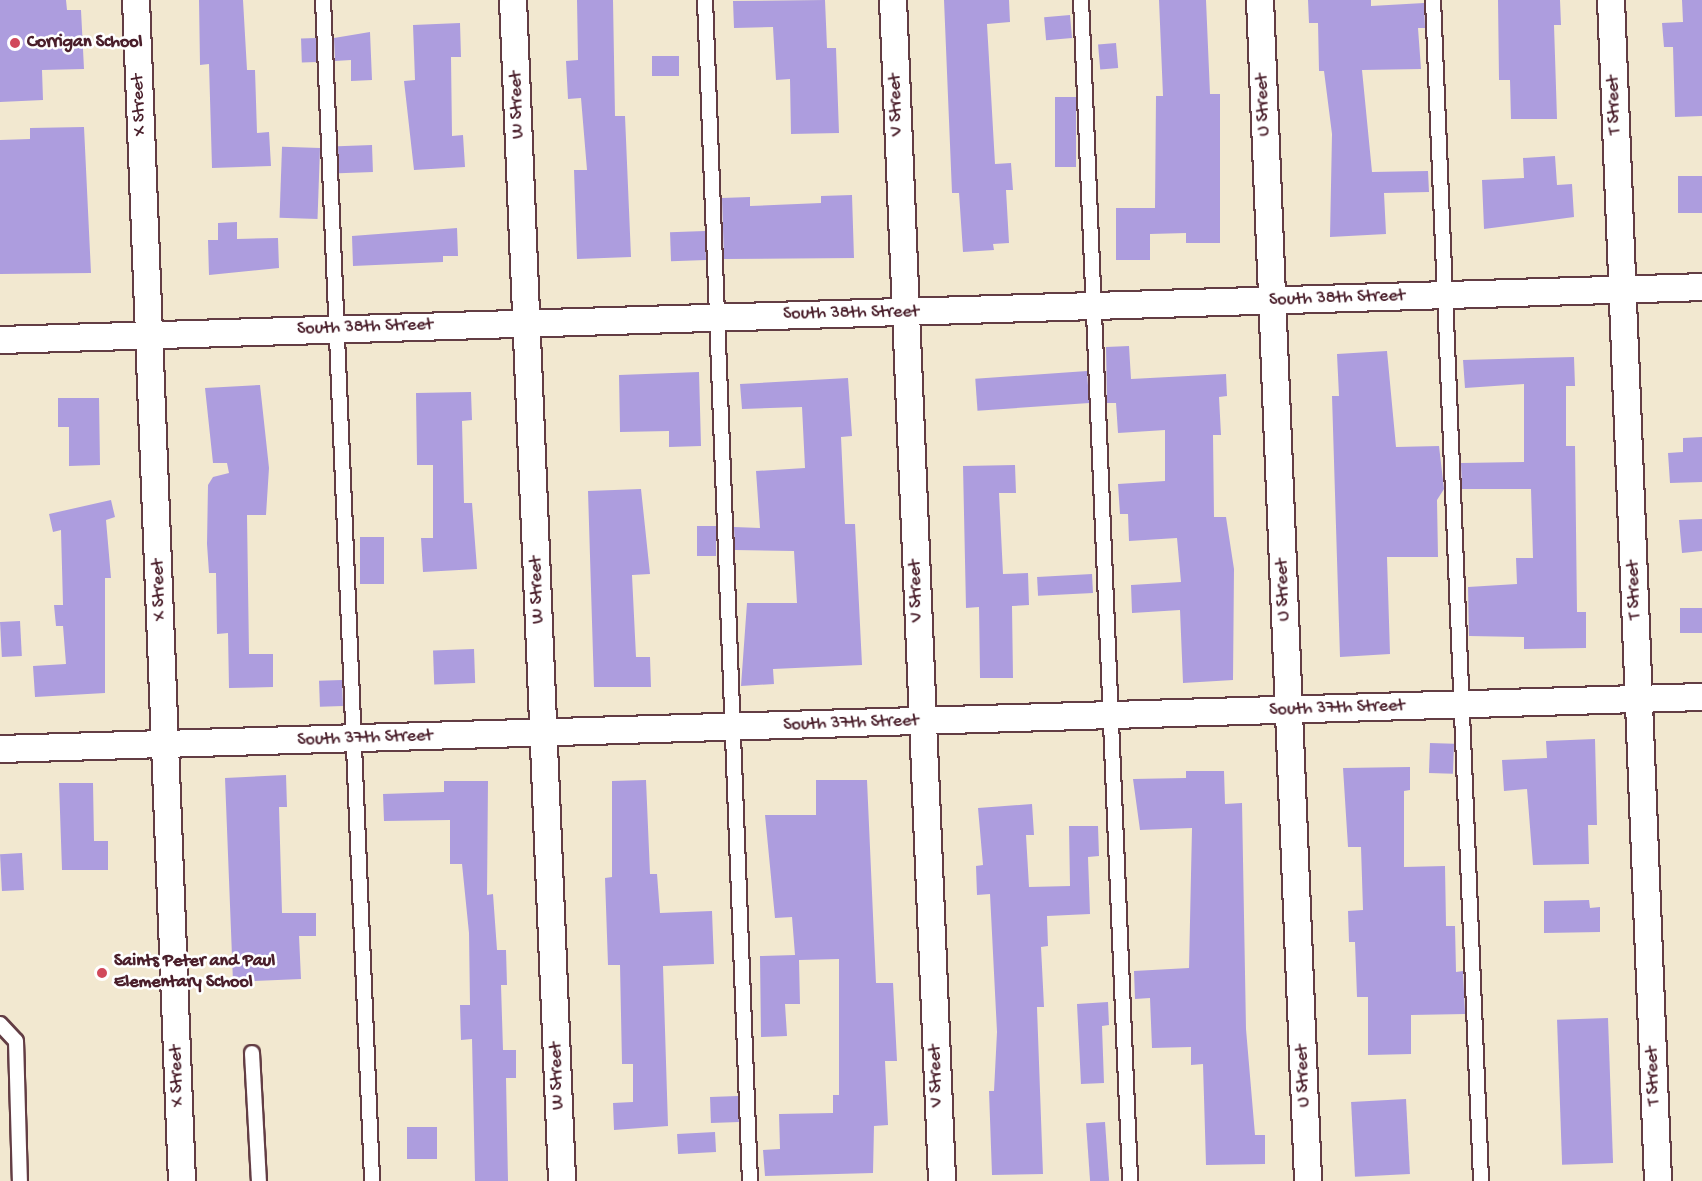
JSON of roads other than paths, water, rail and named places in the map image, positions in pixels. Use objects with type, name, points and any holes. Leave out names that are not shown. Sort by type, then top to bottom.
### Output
[{"type":"street","name":"X Street","points":[[135,0],[182,1181]]},
{"type":"street","name":"W Street","points":[[513,0],[562,1181]]},
{"type":"street","name":"V Street","points":[[893,0],[942,1181]]},
{"type":"street","name":"U Street","points":[[1260,0],[1308,1181]]},
{"type":"street","name":"T Street","points":[[1611,0],[1658,1181]]},
{"type":"street","name":"South 38th Street","points":[[0,340],[1702,287]]},
{"type":"street","name":"South 37th Street","points":[[0,749],[922,722],[1114,713],[1289,711],[1702,697]]},
{"type":"lane","points":[[323,0],[372,1181]]},
{"type":"lane","points":[[705,0],[750,1181]]},
{"type":"lane","points":[[1081,0],[1093,307],[1114,713],[1130,1181]]},
{"type":"lane","points":[[1433,0],[1481,1181]]},
{"type":"lane","points":[[0,1024],[16,1041],[20,1181]]},
{"type":"lane","points":[[252,1053],[259,1181]]},
{"type":"place","name":"Corrigan School","points":[[15,43]]},
{"type":"place","name":"Saints Peter and Paul Elementary School","points":[[102,973]]}]
